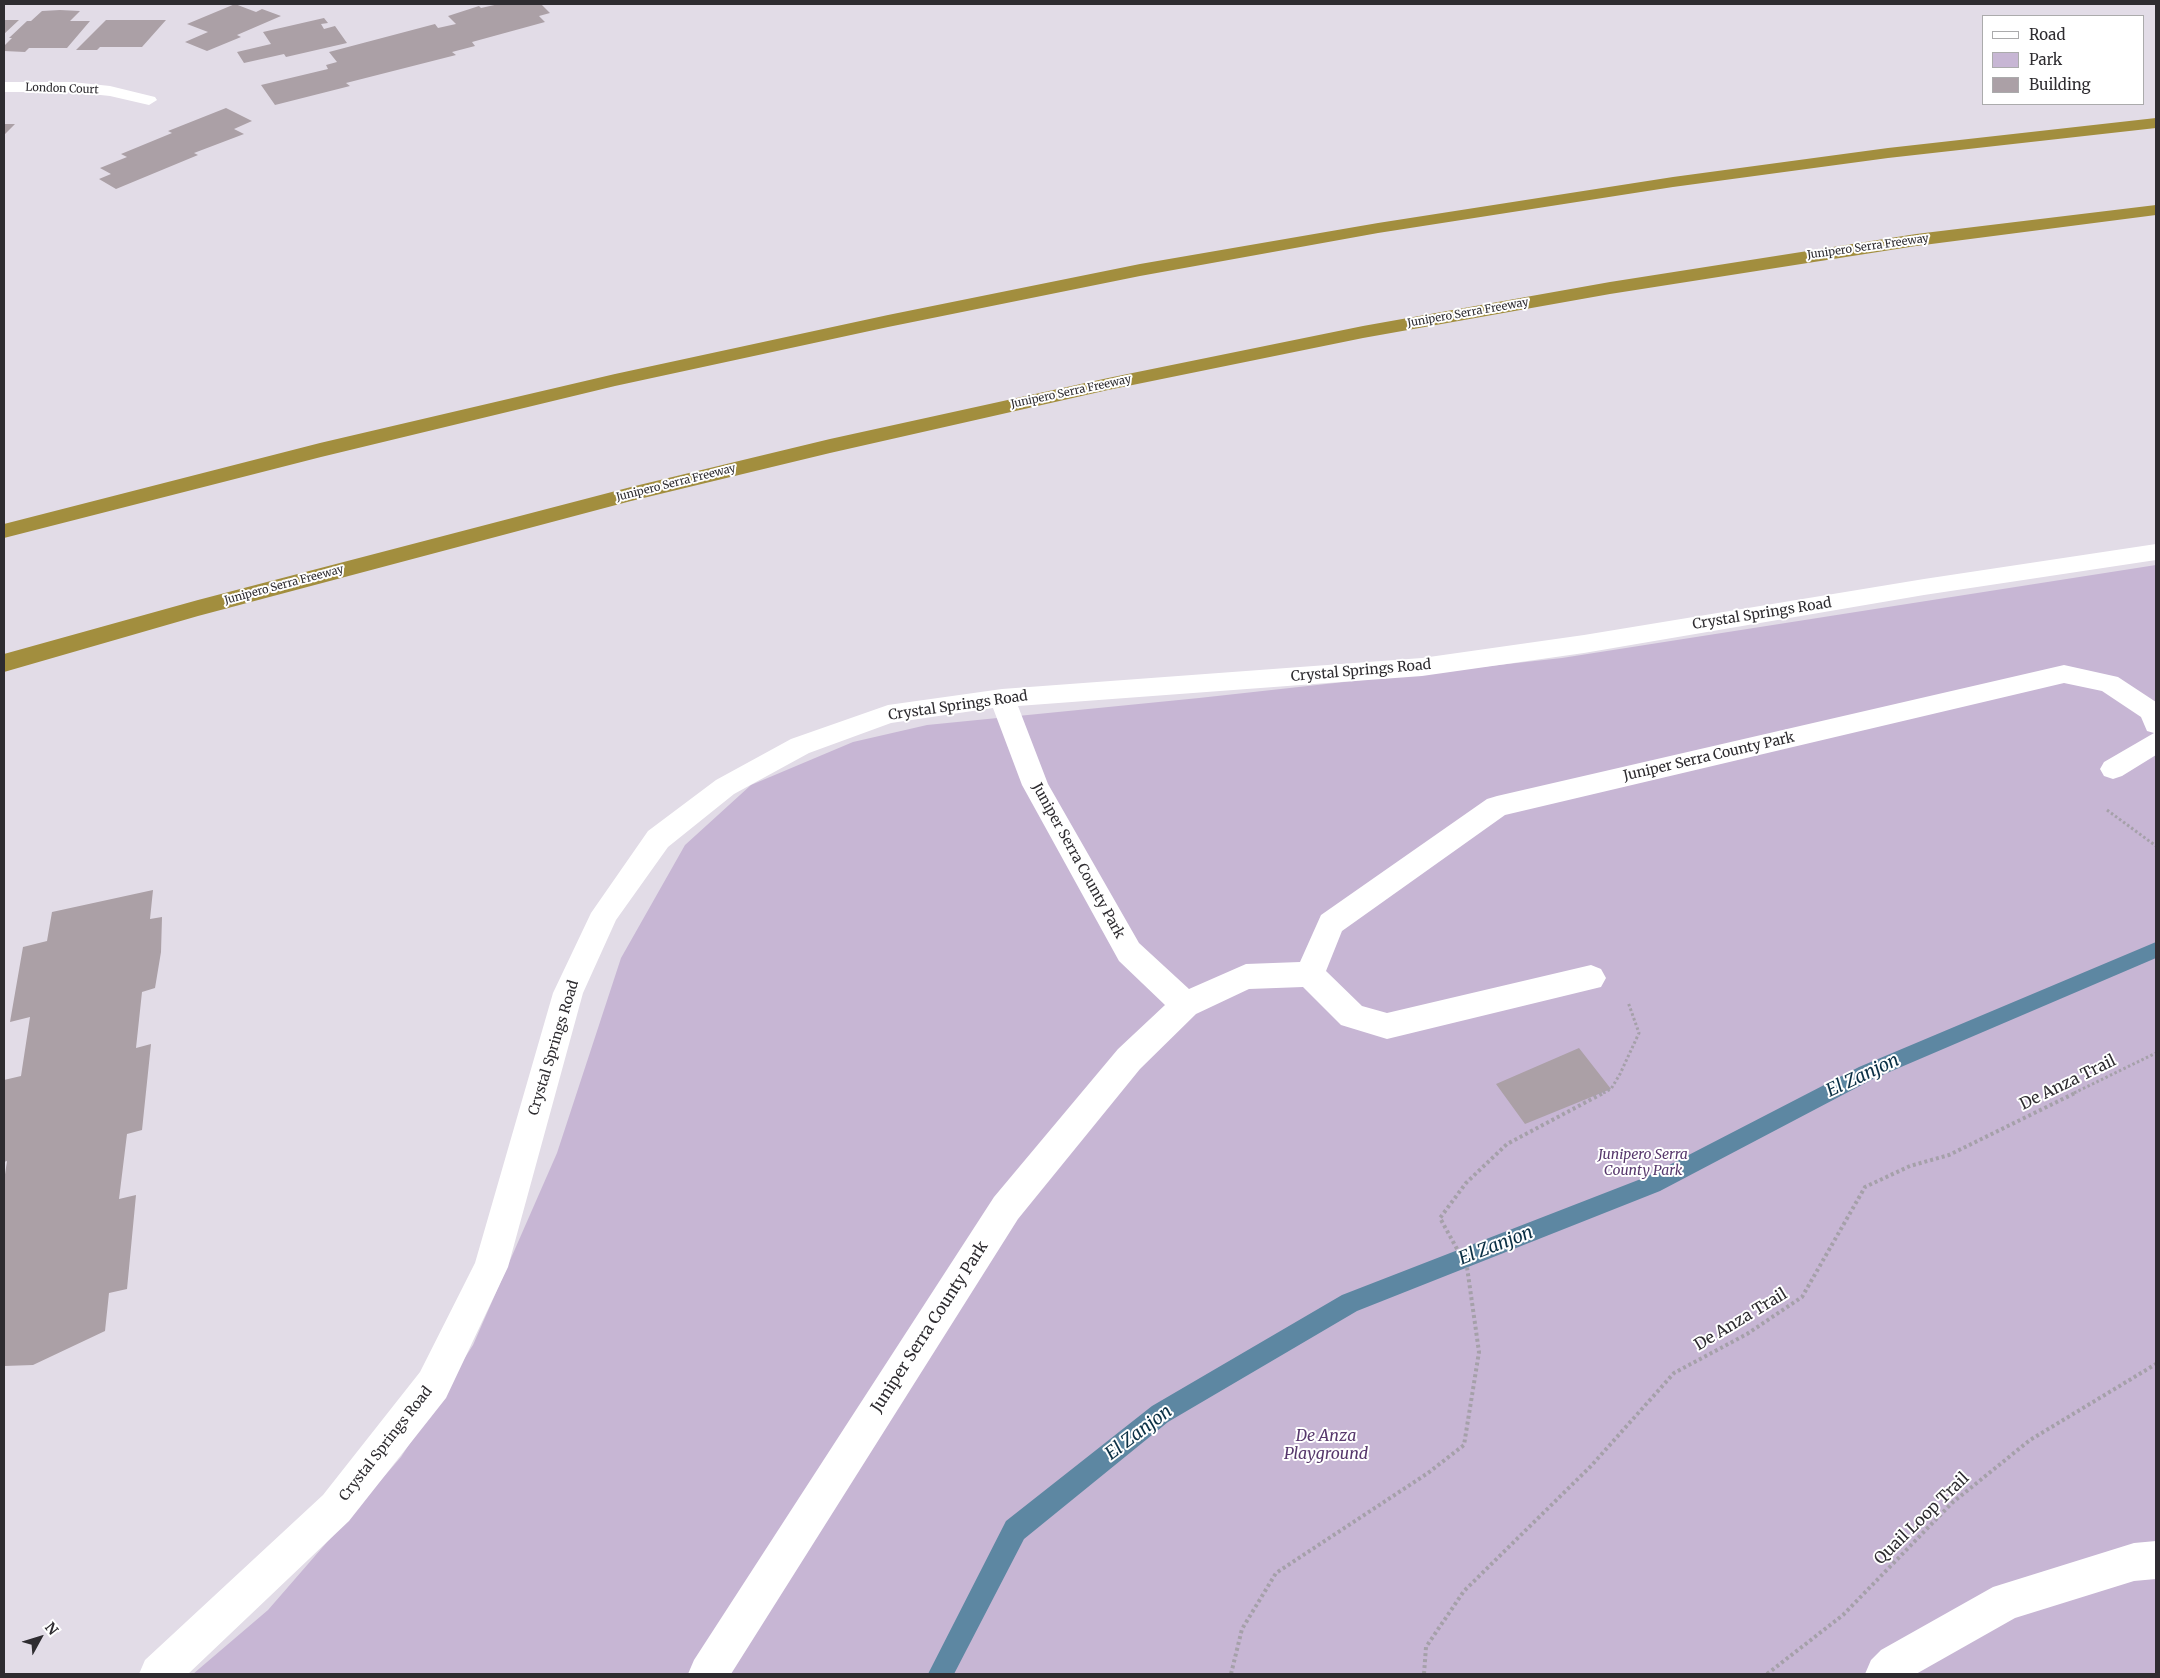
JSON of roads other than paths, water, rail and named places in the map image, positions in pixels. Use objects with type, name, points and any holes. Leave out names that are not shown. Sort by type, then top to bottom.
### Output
[{"type":"highway","points":[[4,531],[320,450],[596,385],[888,321],[1140,270],[1378,228],[1673,182],[1897,152],[2156,123]]},
{"type":"highway","name":"Junipero Serra Freeway","points":[[4,663],[198,608],[631,494],[914,427],[1108,384],[1336,337],[1610,288],[1916,240],[2156,210]]},
{"type":"street","name":"London Court","points":[[4,87],[72,87],[110,91],[149,100]]},
{"type":"street","name":"Crystal Springs Road","points":[[159,1674],[336,1508],[433,1385],[491,1267],[568,993],[605,913],[658,840],[725,787],[800,746],[888,714],[1002,698],[1422,667],[1584,644],[1924,587],[2156,552]]},
{"type":"street","name":"Juniper Serra County Park","points":[[708,1674],[1006,1208],[1129,1059],[1185,1006],[1246,977],[1310,974],[1331,923],[1498,806],[2064,674],[2109,683],[2152,712],[2156,724]]},
{"type":"street","name":"Juniper Serra County Park","points":[[1002,698],[1035,785],[1129,952],[1185,1006]]},
{"type":"street","points":[[2113,769],[2156,742]]},
{"type":"street","points":[[1310,974],[1352,1016],[1387,1026],[1591,978]]},
{"type":"street","points":[[1885,1674],[1895,1664],[2007,1601],[2134,1562],[2156,1560]]},
{"type":"waterway","name":"El Zanjon","points":[[941,1674],[1015,1530],[1160,1414],[1350,1303],[1653,1184],[1866,1073],[2156,950]]},
{"type":"park label","name":"Junipero Serra County Park","points":[[1643,1164]]},
{"type":"park label","name":"De Anza Playground","points":[[1326,1445]]}]
